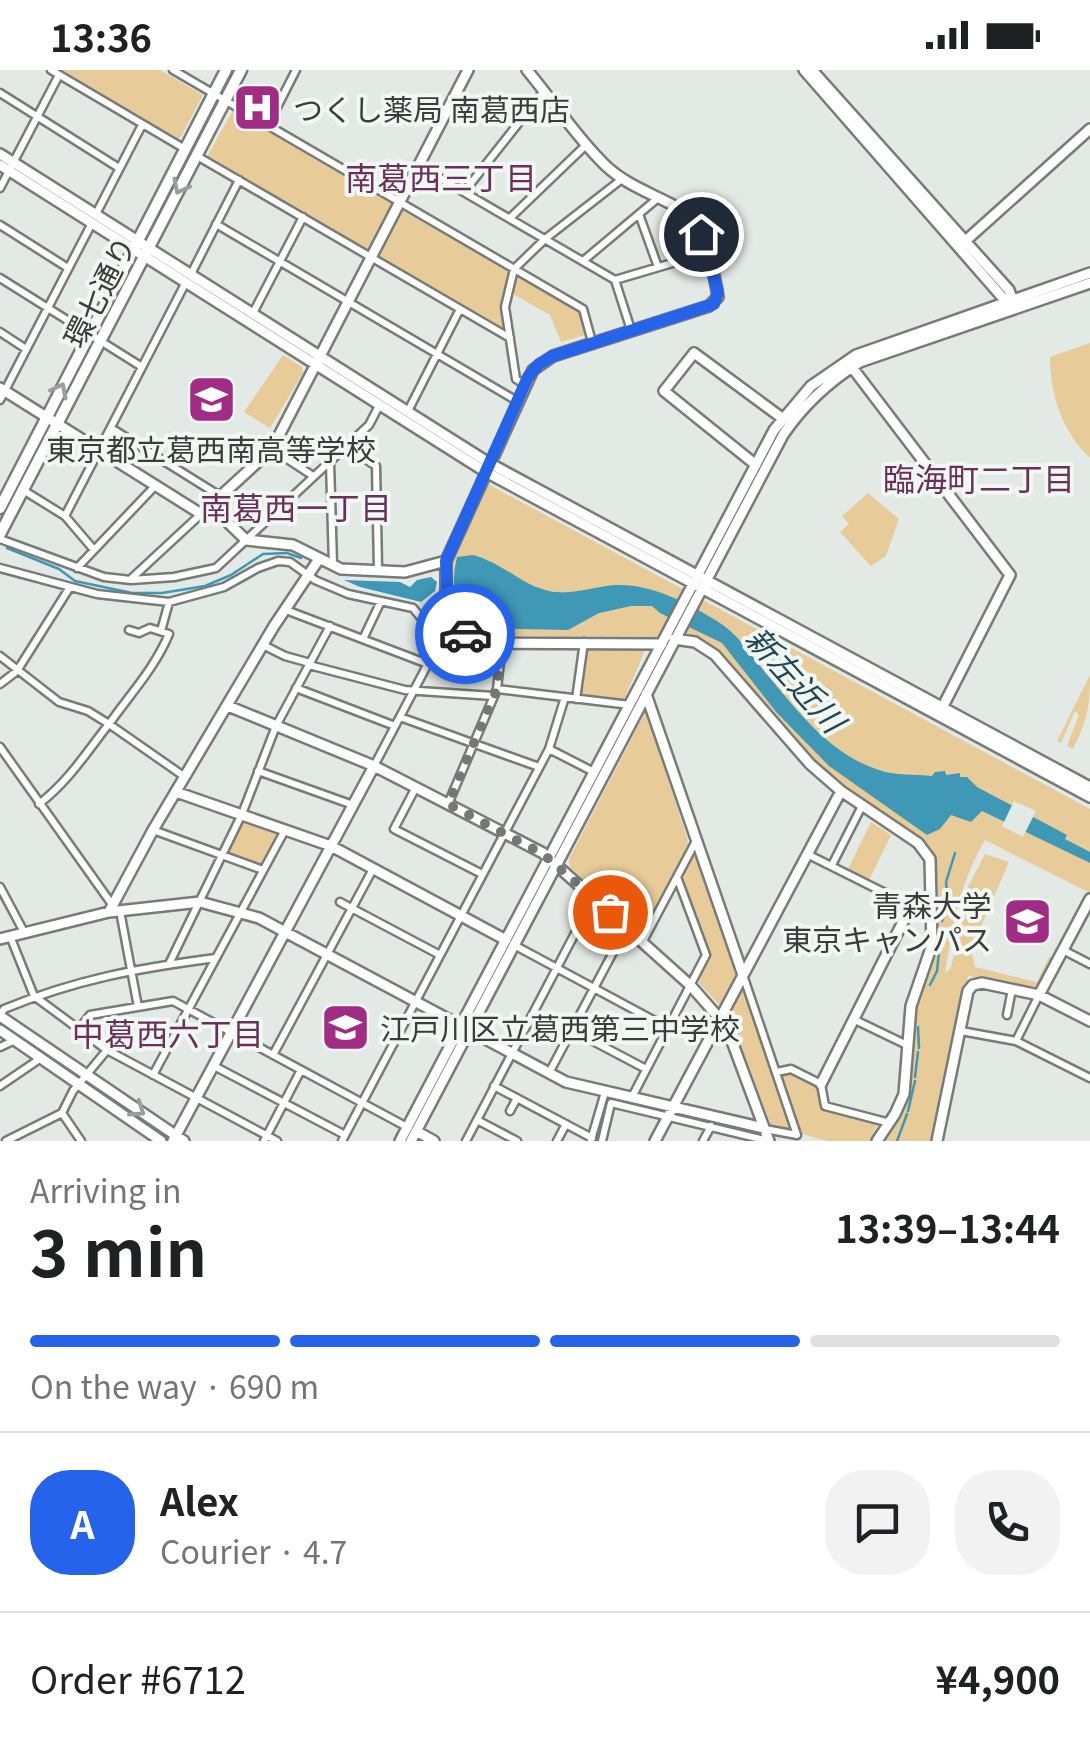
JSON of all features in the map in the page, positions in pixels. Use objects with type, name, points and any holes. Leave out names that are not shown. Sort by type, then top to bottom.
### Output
[{"type":"main road","name":"環七通り","points":[[1,503],[100,342],[185,149],[226,70]]},
{"type":"main road","name":"環七通り","points":[[0,536],[89,335],[196,156],[241,70]]},
{"type":"street","points":[[50,70],[185,149]]},
{"type":"street","points":[[173,70],[582,309],[592,342]]},
{"type":"street","points":[[268,125],[296,70]]},
{"type":"street","points":[[131,580],[272,449],[468,70]]},
{"type":"street","points":[[485,643],[471,640],[450,615],[446,561],[533,370],[544,361],[592,342],[717,302],[718,292],[701,234],[690,218],[622,179],[586,144],[527,70]]},
{"type":"street","points":[[804,70],[963,243],[1010,303]]},
{"type":"street","points":[[812,70],[846,113]]},
{"type":"street","points":[[0,188],[7,166],[59,75]]},
{"type":"street","points":[[464,192],[544,90]]},
{"type":"street","points":[[0,94],[120,168]]},
{"type":"street","points":[[142,124],[2,393],[201,514]]},
{"type":"street","points":[[963,243],[1090,129]]},
{"type":"street","points":[[510,218],[586,144]]},
{"type":"street","points":[[0,154],[7,166],[318,360],[408,411],[488,468]]},
{"type":"street","points":[[196,156],[510,338]]},
{"type":"street","points":[[418,166],[615,280],[630,330]]},
{"type":"street","points":[[524,385],[516,379],[505,307],[514,269],[545,239],[622,179]]},
{"type":"street","points":[[64,516],[239,180]]},
{"type":"street","points":[[584,261],[658,198]]},
{"type":"street","points":[[638,214],[658,266]]},
{"type":"street","points":[[253,313],[303,217]]},
{"type":"street","points":[[216,224],[517,401]]},
{"type":"street","points":[[0,225],[68,268]]},
{"type":"street","points":[[615,280],[706,253]]},
{"type":"street","points":[[400,1141],[411,1133],[552,862],[646,694],[782,418],[811,386],[849,364],[1090,273]]},
{"type":"street","points":[[0,278],[142,367]]},
{"type":"street","points":[[188,278],[253,313],[380,404],[488,468],[940,712],[1090,798]]},
{"type":"street","points":[[1010,303],[1090,283]]},
{"type":"street","points":[[408,411],[460,308]]},
{"type":"street","points":[[0,332],[26,349]]},
{"type":"street","points":[[756,465],[664,391],[694,353],[782,418]]},
{"type":"street","points":[[700,582],[790,424],[849,364]]},
{"type":"street","points":[[849,364],[1010,575],[940,712]]},
{"type":"street","points":[[0,536],[76,568],[131,580],[216,568],[369,425],[380,404]]},
{"type":"street","points":[[111,428],[221,496]]},
{"type":"street","points":[[346,446],[376,466],[378,572]]},
{"type":"street","points":[[272,449],[313,476]]},
{"type":"street","points":[[330,461],[333,566]]},
{"type":"street","points":[[76,568],[155,486]]},
{"type":"street","points":[[23,490],[64,516],[94,550]]},
{"type":"street","points":[[212,506],[246,540],[287,544],[333,566],[378,572],[420,570],[446,561]]},
{"type":"street","points":[[114,909],[153,830],[318,559]]},
{"type":"street","points":[[0,568],[70,588],[125,599],[169,602],[224,588],[278,561],[290,562],[348,594],[414,608],[442,637],[453,642],[662,644]]},
{"type":"street","points":[[0,684],[17,671],[70,588]]},
{"type":"street","points":[[363,639],[381,601]]},
{"type":"street","points":[[160,631],[169,602]]},
{"type":"street","points":[[286,610],[428,664]]},
{"type":"street","points":[[169,964],[242,814],[276,726],[330,626]]},
{"type":"street","points":[[39,804],[61,787],[160,656],[169,634],[150,628],[139,633],[129,630]]},
{"type":"street","points":[[552,862],[594,772],[662,644],[674,633]]},
{"type":"street","points":[[674,633],[715,655],[782,736],[841,791],[926,850],[930,859],[932,945],[911,1006],[904,1094],[878,1141]]},
{"type":"street","points":[[0,1030],[178,1139],[442,637]]},
{"type":"street","points":[[576,698],[584,642]]},
{"type":"street","points":[[448,804],[495,693],[502,643]]},
{"type":"street","points":[[263,645],[309,664],[414,690],[564,697],[630,705]]},
{"type":"street","points":[[0,656],[68,707],[88,712],[185,777]]},
{"type":"street","points":[[296,688],[395,726]]},
{"type":"street","points":[[602,1141],[611,1103],[797,1135],[646,694]]},
{"type":"street","points":[[214,1066],[344,1138],[549,749],[564,697]]},
{"type":"street","points":[[228,706],[374,766],[552,862],[643,941],[720,1019],[768,1141]]},
{"type":"street","points":[[940,712],[1090,788]]},
{"type":"street","points":[[400,717],[539,767]]},
{"type":"street","points":[[0,747],[114,909],[138,1007]]},
{"type":"street","points":[[549,749],[594,772]]},
{"type":"street","points":[[258,771],[352,805]]},
{"type":"street","points":[[416,787],[394,829],[482,874]]},
{"type":"street","points":[[655,1141],[841,791]]},
{"type":"street","points":[[176,792],[331,846],[668,1028]]},
{"type":"street","points":[[832,866],[862,806]]},
{"type":"street","points":[[153,830],[263,870]]},
{"type":"street","points":[[153,1074],[285,830]]},
{"type":"street","points":[[643,941],[696,840]]},
{"type":"street","points":[[807,854],[932,916]]},
{"type":"street","points":[[273,1055],[373,869]]},
{"type":"street","points":[[631,1098],[706,955],[677,877]]},
{"type":"street","points":[[0,887],[24,932]]},
{"type":"street","points":[[466,1141],[594,898]]},
{"type":"street","points":[[1016,1041],[1090,899]]},
{"type":"street","points":[[277,1141],[107,1050],[34,996],[5,937],[114,909],[200,902],[259,918],[566,1082],[768,1141]]},
{"type":"street","points":[[340,902],[440,955]]},
{"type":"street","points":[[890,1123],[825,1106],[821,1084],[911,906]]},
{"type":"street","points":[[549,1073],[626,926]]},
{"type":"street","points":[[1062,949],[1090,964]]},
{"type":"street","points":[[161,1141],[0,1016],[4,1009],[66,984],[216,958]]},
{"type":"street","points":[[937,1141],[968,991],[973,985],[1039,995],[1090,1020]]},
{"type":"street","points":[[1007,1016],[1012,989]]},
{"type":"street","points":[[78,1029],[90,1015],[173,1001],[411,1133],[434,1141]]},
{"type":"street","points":[[853,1019],[907,1045]]},
{"type":"street","points":[[572,1030],[646,1069]]},
{"type":"street","points":[[961,1032],[1016,1041],[1090,1078]]},
{"type":"street","points":[[0,1047],[15,1040]]},
{"type":"street","points":[[6,1141],[62,1112],[107,1050]]},
{"type":"street","points":[[0,1086],[41,1058]]},
{"type":"street","points":[[777,1072],[792,1069],[821,1084]]},
{"type":"street","points":[[266,1138],[300,1070]]},
{"type":"street","points":[[494,1086],[591,1139],[605,1092]]},
{"type":"street","points":[[510,1111],[516,1098]]},
{"type":"street","points":[[62,1112],[81,1141]]},
{"type":"street","points":[[477,1120],[518,1141]]},
{"type":"street","points":[[557,1141],[566,1124]]},
{"type":"street","points":[[703,1141],[711,1126]]},
{"type":"shaded area","points":[[59,70],[160,70],[203,95],[176,139]]},
{"type":"shaded area","points":[[233,110],[393,204],[371,250],[366,251],[209,159]]},
{"type":"shaded area","points":[[402,210],[579,312],[585,335],[561,342],[550,315],[506,290],[502,307],[505,329],[379,256]]},
{"type":"shaded area","points":[[1090,343],[1090,458],[1072,436],[1060,412],[1052,385],[1050,357]]},
{"type":"shaded area","points":[[283,355],[302,367],[303,373],[270,428],[244,412]]},
{"type":"shaded area","points":[[488,484],[1090,809],[1090,893],[985,840],[976,856],[959,904],[945,973],[951,968],[967,889],[985,854],[1009,862],[971,949],[975,967],[1037,982],[1049,957],[1052,958],[1035,987],[968,976],[934,1141],[883,1141],[906,1095],[917,1007],[936,949],[938,898],[931,848],[813,761],[708,644],[661,631],[658,637],[471,635],[452,611],[448,579],[458,546]]},
{"type":"shaded area","points":[[868,493],[899,519],[886,556],[871,566],[840,532],[849,524],[842,516]]},
{"type":"shaded area","points":[[588,650],[645,650],[624,700],[580,696]]},
{"type":"shaded area","points":[[1090,675],[1086,715],[1073,749],[1067,746],[1079,715],[1075,711],[1061,743],[1057,741]]},
{"type":"shaded area","points":[[646,711],[690,847],[643,933],[570,867],[569,859]]},
{"type":"shaded area","points":[[244,818],[280,831],[262,867],[227,854]]},
{"type":"shaded area","points":[[871,822],[891,835],[868,882],[847,871]]},
{"type":"shaded area","points":[[694,848],[777,1074],[790,1071],[820,1087],[824,1108],[879,1122],[869,1141],[827,1141],[771,1125],[728,1014],[699,983],[708,955],[681,874]]},
{"type":"water","name":"新左近川","points":[[473,555],[549,591],[630,586],[682,601],[731,631],[802,715],[845,753],[892,773],[960,773],[960,777],[967,777],[977,787],[1067,835],[1065,839],[1090,852],[1090,863],[982,811],[971,822],[951,815],[940,829],[927,835],[829,766],[777,713],[722,643],[652,606],[599,613],[568,630],[473,628],[457,605],[454,577],[457,557]]},
{"type":"water","points":[[431,577],[437,582],[435,591],[421,602],[344,580],[400,582],[410,587],[417,580]]},
{"type":"pier","points":[[1014,801],[1036,811],[1023,837],[1002,826]]},
{"type":"waterway","points":[[7,548],[59,569],[75,581],[132,593],[205,586],[263,554],[287,553],[301,558]]},
{"type":"waterway","points":[[942,921],[948,904],[946,882],[955,853]]},
{"type":"waterway","points":[[930,985],[937,971],[939,952]]},
{"type":"waterway","points":[[918,1027],[919,1048]]},
{"type":"waterway","points":[[915,1077],[918,1052]]},
{"type":"waterway","points":[[908,1111],[915,1081]]},
{"type":"waterway","points":[[897,1141],[907,1114]]},
{"type":"way so far","points":[[465,634],[471,640],[502,643],[497,689],[448,804],[543,854],[610,912]]},
{"type":"place","name":"つくし薬局 南葛西店","points":[[258,108]]},
{"type":"place","name":"東京都立葛西南高等学校","points":[[211,399]]},
{"type":"place","name":"青森大学 東京キャンパス","points":[[1027,921]]},
{"type":"place","name":"江戸川区立葛西第三中学校","points":[[345,1027]]},
{"type":"district","name":"南葛西三丁目","points":[[441,176]]},
{"type":"district","name":"臨海町二丁目","points":[[979,477]]},
{"type":"district","name":"南葛西一丁目","points":[[296,506]]},
{"type":"district","name":"中葛西六丁目","points":[[168,1032]]},
{"type":"route","points":[[465,634],[448,608],[446,561],[528,377],[553,356],[717,302],[718,292],[701,234]]}]
